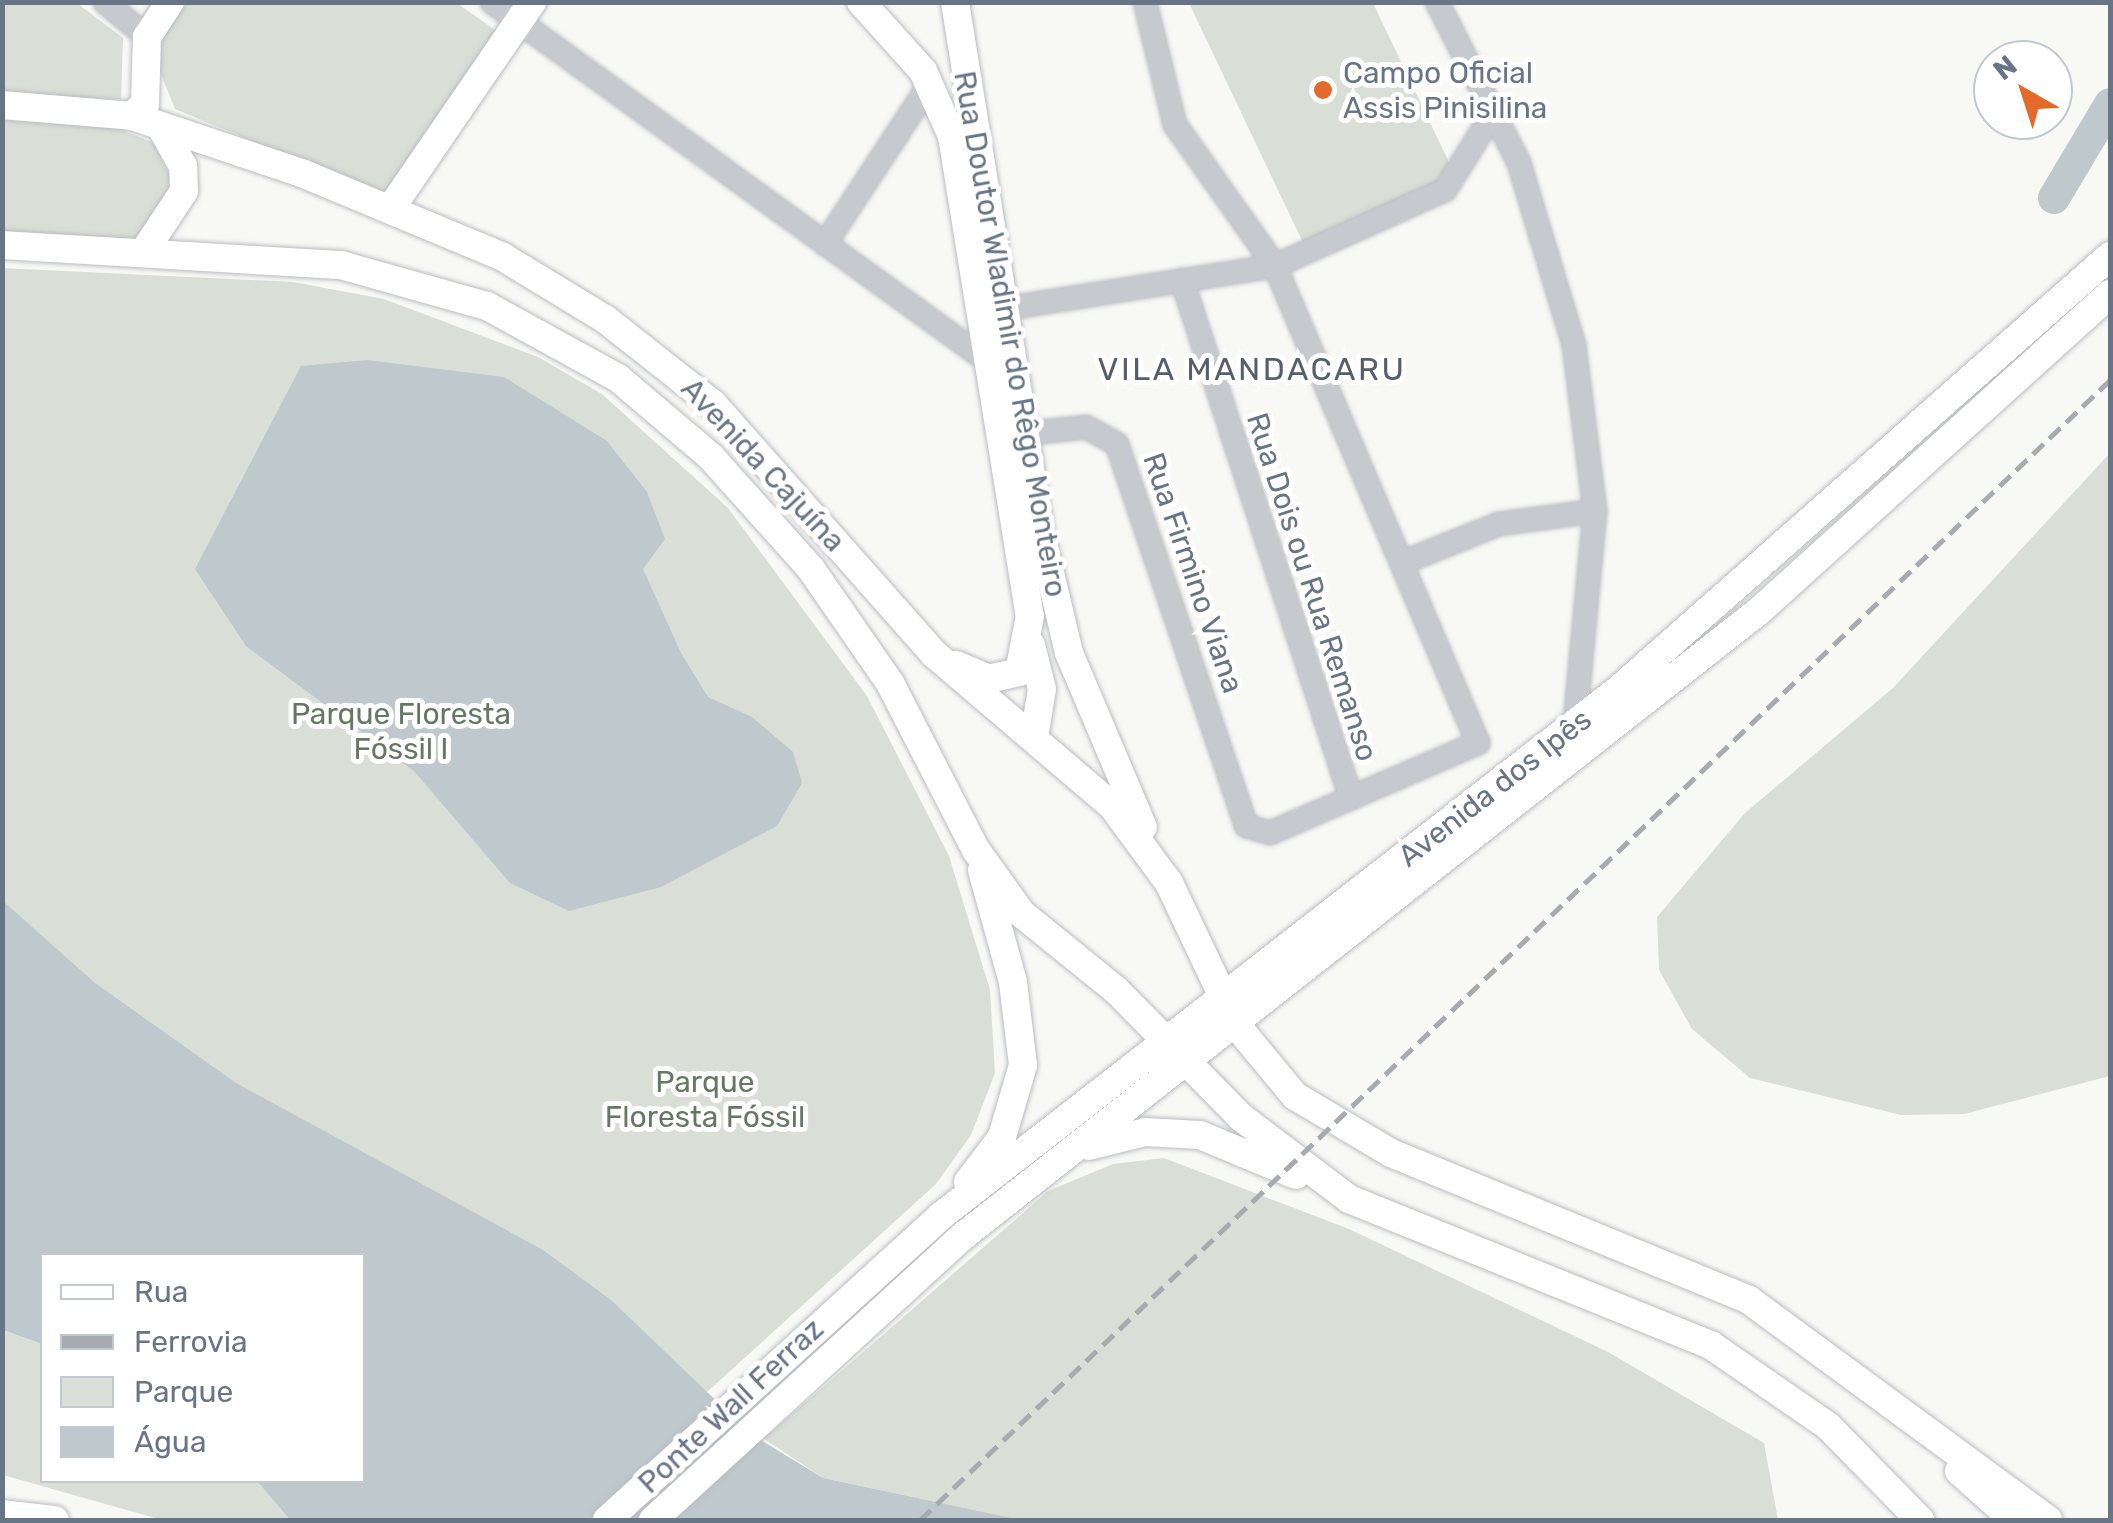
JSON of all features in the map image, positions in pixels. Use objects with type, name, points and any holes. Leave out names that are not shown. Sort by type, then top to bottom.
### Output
[{"type":"main road","points":[[132,116],[146,104],[147,38],[170,2]]},
{"type":"main road","points":[[861,2],[930,84],[952,136],[986,360],[1017,450],[1031,645],[1042,690],[1034,738]]},
{"type":"main road","name":"Rua Doutor Wladimir do Rêgo Monteiro","points":[[955,2],[1003,309],[1017,450],[1068,653],[1169,883]]},
{"type":"main road","points":[[391,208],[525,12]]},
{"type":"main road","name":"Avenida Cajuína","points":[[2,105],[132,116],[391,208],[502,257],[666,362],[765,459],[933,652],[1114,807],[1169,883],[1237,1026],[1295,1096],[1362,1140],[1749,1300],[1924,1431]]},
{"type":"main road","points":[[145,250],[184,190],[183,166],[162,129]]},
{"type":"main road","name":"Avenida Cajuína","points":[[2,245],[145,250],[340,265],[487,306],[618,378],[711,457],[811,568],[890,683],[976,850],[1022,914],[1164,1042],[1185,1066],[1349,1200]]},
{"type":"main road","name":"Avenida dos Ipês","points":[[856,1291],[942,1216],[1575,724],[1822,518],[2106,267]]},
{"type":"main road","name":"Avenida dos Ipês","points":[[875,1313],[1069,1152],[1237,1026],[1759,611],[2110,294]]},
{"type":"main road","points":[[933,652],[998,680],[1020,672],[1031,645]]},
{"type":"main road","points":[[942,1216],[1002,1137],[1023,1065],[1014,982],[976,850]]},
{"type":"main road","points":[[1185,1066],[1222,998]]},
{"type":"main road","points":[[1069,1152],[1126,1134],[1200,1136],[1712,1346],[1940,1520]]},
{"type":"main road","name":"Ponte Wall Ferraz","points":[[607,1520],[856,1291]]},
{"type":"main road","name":"Ponte Wall Ferraz","points":[[653,1520],[875,1313]]},
{"type":"main road","points":[[1924,1431],[2014,1520]]},
{"type":"main road","points":[[1924,1431],[2048,1520]]},
{"type":"main road","points":[[1891,1483],[1920,1520]]},
{"type":"main road","points":[[2,1514],[55,1520]]},
{"type":"street","points":[[104,2],[147,38]]},
{"type":"street","points":[[492,2],[525,12],[824,244],[986,360]]},
{"type":"street","points":[[1145,2],[1175,125],[1275,266],[1478,743],[1350,798]]},
{"type":"street","points":[[1436,2],[1494,112],[1566,306],[1596,512],[1575,724]]},
{"type":"street","points":[[824,244],[930,84]]},
{"type":"street","points":[[1003,309],[1275,266],[1445,190],[1494,112]]},
{"type":"street","name":"Rua Dois ou Rua Remanso","points":[[1182,280],[1350,798]]},
{"type":"street","name":"Rua Firmino Viana","points":[[1017,450],[1086,427],[1118,444],[1240,820],[1270,833],[1350,798]]},
{"type":"street","points":[[1404,562],[1499,524],[1596,512]]},
{"type":"green space","points":[[3,3],[77,3],[123,38],[121,99],[3,97]]},
{"type":"green space","points":[[187,3],[457,3],[502,35],[383,195],[175,109],[152,52]]},
{"type":"green space","name":"Campo Oficial Assis Pinisilina","points":[[1189,3],[1373,3],[1456,177],[1306,249]]},
{"type":"green space","points":[[3,120],[109,125],[154,143],[174,185],[150,233],[130,242],[3,238]]},
{"type":"green space","name":"Parque Floresta Fóssil I","points":[[2,268],[293,282],[384,299],[538,357],[602,394],[728,508],[867,696],[949,856],[990,990],[995,1073],[971,1135],[936,1184],[706,1393],[768,1435],[1048,1191],[1113,1164],[1164,1158],[1349,1229],[1608,1352],[1764,1443],[1778,1520],[1022,1520],[823,1478],[3,935]]},
{"type":"green space","points":[[2110,453],[2110,1076],[1964,1114],[1901,1115],[1750,1078],[1692,1029],[1659,970],[1657,917],[1745,813],[1893,688]]},
{"type":"green space","points":[[2,1330],[40,1343],[40,1483],[259,1483],[290,1520],[162,1520],[3,1475]]},
{"type":"water","points":[[367,360],[504,377],[607,441],[647,492],[665,539],[643,569],[681,653],[708,697],[752,717],[793,752],[802,783],[777,826],[661,887],[569,911],[510,883],[414,771],[246,646],[195,569],[301,366]]},
{"type":"water","points":[[3,901],[95,983],[236,1083],[543,1250],[611,1300],[751,1434],[823,1478],[1022,1520],[290,1520],[259,1483],[365,1483],[365,1253],[40,1253],[40,1343],[3,1330]]},
{"type":"waterway","points":[[2054,198],[2110,104]]},
{"type":"railway","points":[[920,1520],[2110,380]]},
{"type":"place","name":"Campo Oficial Assis Pinisilina","points":[[1323,90]]},
{"type":"district","name":"VILA MANDACARU","points":[[1252,369]]},
{"type":"park label","name":"Parque Floresta Fóssil","points":[[705,1099]]}]
